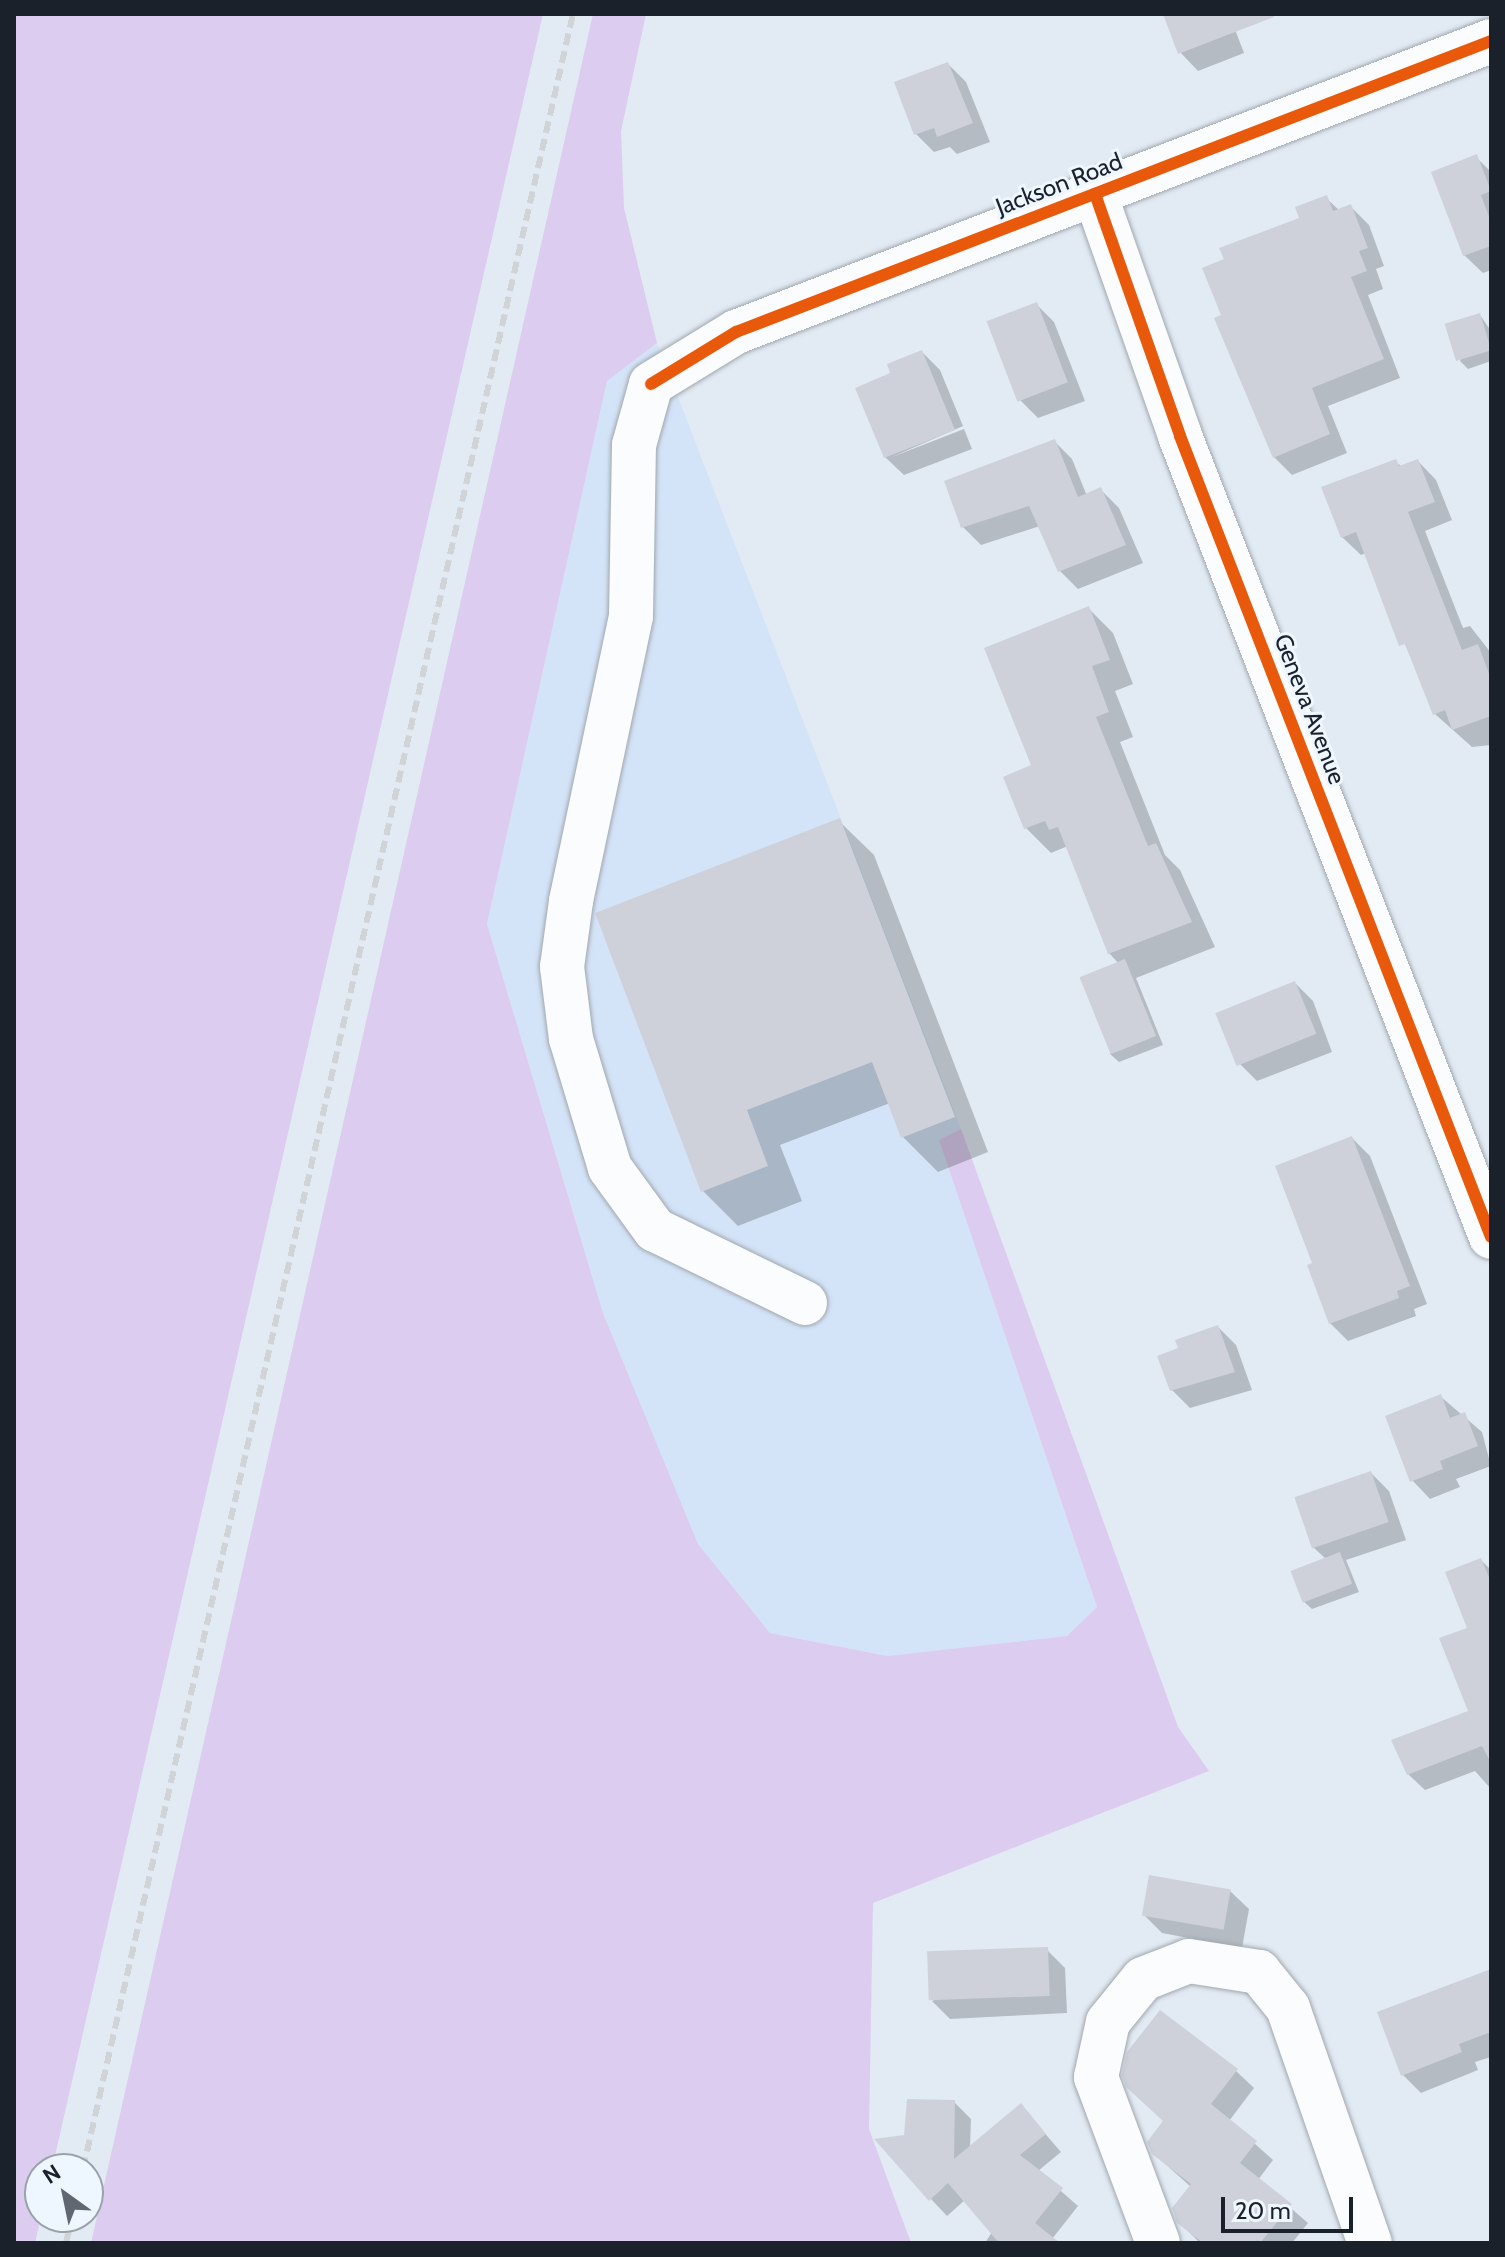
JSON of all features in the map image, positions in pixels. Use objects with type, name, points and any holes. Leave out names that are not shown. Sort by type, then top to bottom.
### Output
[{"type":"street","name":"Jackson Road","points":[[805,1303],[655,1230],[610,1168],[571,1039],[562,967],[571,901],[631,616],[634,445],[651,384],[736,332],[1491,41]]},
{"type":"street","name":"Geneva Avenue","points":[[1095,194],[1180,436],[1491,1237]]},
{"type":"street","points":[[1158,2243],[1096,2077],[1108,2022],[1143,1979],[1189,1961],[1259,1972],[1288,2008],[1370,2243]]},
{"type":"shaded area","points":[[14,14],[543,14],[56,2153],[24,2153],[24,2233],[37,2233],[35,2243],[14,2243]]},
{"type":"shaded area","points":[[593,14],[646,14],[621,131],[624,208],[657,343],[607,381],[487,924],[603,1313],[698,1544],[770,1633],[887,1656],[1067,1636],[1097,1607],[939,1140],[961,1129],[1178,1727],[1209,1771],[873,1903],[869,2129],[911,2243],[91,2243],[93,2233],[104,2233],[104,2185]]},
{"type":"shaded area","points":[[657,343],[961,1129],[939,1140],[1097,1607],[1067,1636],[887,1656],[770,1633],[698,1544],[603,1313],[487,924],[607,381]]},
{"type":"building","points":[[1163,14],[1273,14],[1274,17],[1178,54]]},
{"type":"building","points":[[948,62],[973,123],[937,137],[934,128],[914,135],[894,82]]},
{"type":"building","points":[[1477,154],[1491,191],[1481,195],[1491,222],[1491,246],[1463,256],[1431,172]]},
{"type":"building","points":[[1327,195],[1333,211],[1351,204],[1368,248],[1359,251],[1367,271],[1351,277],[1384,359],[1312,388],[1330,434],[1273,458],[1214,318],[1221,315],[1202,268],[1224,259],[1219,248],[1299,218],[1295,207]]},
{"type":"building","points":[[1037,302],[1068,382],[1017,402],[987,321]]},
{"type":"building","points":[[1480,313],[1491,350],[1456,361],[1445,324]]},
{"type":"building","points":[[922,350],[955,430],[884,458],[855,388],[890,373],[887,364]]},
{"type":"building","points":[[1055,439],[1078,497],[1101,487],[1126,545],[1058,572],[1029,506],[961,528],[944,481]]},
{"type":"building","points":[[1396,459],[1399,466],[1418,459],[1435,502],[1408,512],[1462,650],[1478,644],[1491,679],[1491,716],[1452,730],[1445,710],[1433,715],[1405,644],[1399,646],[1356,532],[1341,538],[1321,487]]},
{"type":"building","points":[[1089,606],[1110,660],[1092,666],[1109,712],[1096,717],[1148,846],[1156,843],[1192,922],[1108,954],[1058,827],[1049,830],[1045,821],[1024,829],[1003,777],[1031,765],[984,648]]},
{"type":"building","points":[[840,818],[955,1117],[901,1138],[872,1062],[747,1110],[768,1166],[701,1192],[595,913]]},
{"type":"building","points":[[1125,959],[1156,1036],[1111,1054],[1080,977]]},
{"type":"building","points":[[1295,981],[1316,1034],[1237,1066],[1215,1013]]},
{"type":"building","points":[[1352,1136],[1410,1286],[1397,1291],[1399,1298],[1329,1324],[1307,1265],[1312,1263],[1275,1166]]},
{"type":"building","points":[[1218,1325],[1235,1372],[1170,1391],[1157,1356],[1178,1348],[1175,1340]]},
{"type":"building","points":[[1441,1394],[1450,1418],[1465,1412],[1478,1446],[1440,1461],[1443,1469],[1410,1482],[1385,1416]]},
{"type":"building","points":[[1371,1471],[1389,1522],[1312,1548],[1294,1497]]},
{"type":"building","points":[[1340,1552],[1352,1584],[1303,1603],[1291,1571]]},
{"type":"building","points":[[1481,1558],[1491,1582],[1491,1763],[1482,1746],[1407,1775],[1391,1740],[1468,1711],[1439,1638],[1467,1628],[1445,1572]]},
{"type":"building","points":[[1149,1875],[1231,1889],[1224,1930],[1142,1915]]},
{"type":"building","points":[[1048,1947],[1050,1996],[929,2000],[927,1951]]},
{"type":"building","points":[[1491,1969],[1491,2032],[1459,2044],[1462,2052],[1401,2076],[1377,2012]]},
{"type":"building","points":[[1160,2010],[1238,2069],[1211,2104],[1257,2141],[1240,2163],[1292,2204],[1260,2243],[1203,2243],[1177,2223],[1172,2208],[1191,2184],[1152,2154],[1147,2142],[1163,2121],[1126,2087],[1122,2075],[1127,2052]]},
{"type":"building","points":[[907,2099],[955,2100],[954,2159],[1021,2103],[1046,2134],[1020,2155],[1063,2188],[1035,2223],[1060,2243],[999,2243],[948,2183],[929,2201],[874,2139],[904,2135]]},
{"type":"railway","points":[[87,2153],[573,14]]},
{"type":"railway","points":[[66,2243],[68,2233]]},
{"type":"cycle path","points":[[651,384],[736,332],[1491,41]]},
{"type":"cycle path","points":[[1095,194],[1180,436],[1491,1237]]}]
